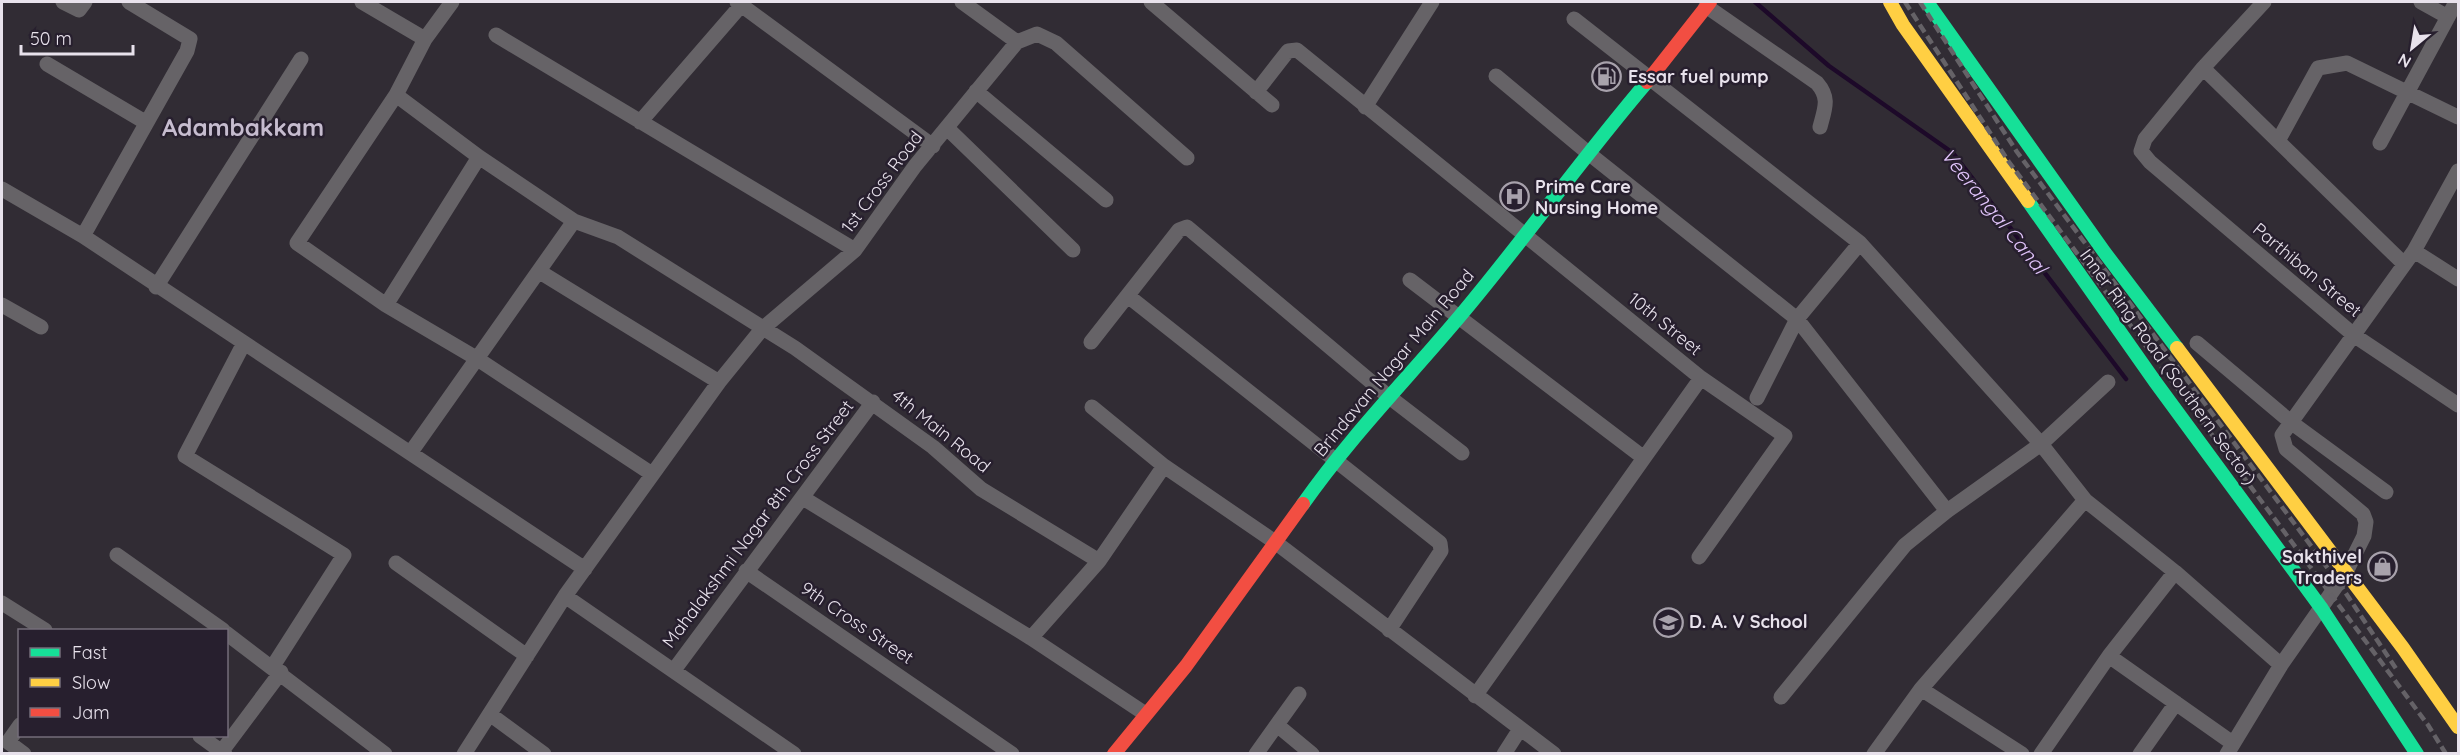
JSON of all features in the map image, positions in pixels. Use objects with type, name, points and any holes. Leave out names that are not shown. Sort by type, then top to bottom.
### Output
[{"type":"main road","name":"Inner Ring Road (Southern Sector)","points":[[1890,2],[1920,14],[2105,253],[2346,572],[2458,727]]},
{"type":"main road","name":"Brindavan Nagar Main Road","points":[[1114,753],[1144,713],[1186,666],[1334,460],[1460,316],[1524,237],[1587,152],[1651,77],[1708,4]]},
{"type":"main road","name":"Inner Ring Road (Southern Sector)","points":[[1920,14],[2156,383],[2322,609],[2416,753]]},
{"type":"street","points":[[63,2],[79,10],[85,2]]},
{"type":"street","points":[[83,236],[145,122],[187,51],[190,39],[129,2]]},
{"type":"street","points":[[362,2],[425,39]]},
{"type":"street","points":[[452,2],[425,39],[396,95],[297,243],[386,305],[476,358],[652,474]]},
{"type":"street","points":[[640,122],[741,2],[933,146]]},
{"type":"street","points":[[962,2],[1017,42],[1037,34],[1056,43],[1186,158]]},
{"type":"street","points":[[1150,2],[1272,105]]},
{"type":"street","points":[[1365,107],[1432,2]]},
{"type":"street","points":[[2264,2],[2203,68],[2404,264]]},
{"type":"street","points":[[2421,2],[2448,16]]},
{"type":"street","points":[[2380,143],[2456,2]]},
{"type":"street","points":[[1708,4],[1817,83],[1826,94],[1827,104],[1820,127]]},
{"type":"street","points":[[1574,19],[1651,77],[1860,243],[2041,444],[2085,500],[2175,572],[2281,665]]},
{"type":"street","points":[[496,35],[855,250]]},
{"type":"street","name":"1st Cross Road","points":[[464,753],[491,715],[565,596],[719,382],[762,329],[855,250],[915,166],[948,129],[1017,42]]},
{"type":"street","name":"10th Street","points":[[1256,92],[1288,51],[1297,50],[1524,237],[1701,378],[1785,436],[1699,557]]},
{"type":"street","points":[[156,287],[301,59]]},
{"type":"street","points":[[2278,141],[2318,68],[2347,63],[2409,91],[2458,117]]},
{"type":"street","points":[[47,64],[145,122]]},
{"type":"street","name":"Parthiban Street","points":[[2203,68],[2145,139],[2141,151],[2150,162],[2355,336],[2458,405]]},
{"type":"street","points":[[1496,76],[1587,152],[1797,319],[1947,511]]},
{"type":"street","points":[[976,91],[1106,200]]},
{"type":"street","name":"4th Main Road","points":[[396,95],[478,156],[574,221],[618,237],[795,348],[933,447],[981,489],[1100,561]]},
{"type":"street","points":[[948,129],[1073,250]]},
{"type":"street","points":[[386,305],[478,156]]},
{"type":"street","points":[[2109,656],[2176,703],[2229,748],[2281,665],[2346,572],[2364,536],[2366,522],[2351,502],[2286,449],[2282,435],[2414,251],[2458,171]]},
{"type":"street","points":[[2,208],[6,191],[83,236],[156,287],[411,452],[585,569]]},
{"type":"street","points":[[411,452],[574,221]]},
{"type":"street","points":[[1091,342],[1179,230],[1187,227],[1388,396],[1462,453]]},
{"type":"street","points":[[1757,398],[1797,319],[1860,243]]},
{"type":"street","points":[[2414,251],[2458,279]]},
{"type":"street","points":[[540,272],[719,382]]},
{"type":"street","points":[[1410,280],[1644,458]]},
{"type":"street","points":[[1128,296],[1442,547],[1389,630]]},
{"type":"street","points":[[2,305],[41,327]]},
{"type":"street","points":[[203,737],[224,752],[277,669],[344,555],[185,456],[244,343]]},
{"type":"street","points":[[2197,343],[2269,404],[2295,419],[2386,492]]},
{"type":"street","points":[[1475,696],[1701,378]]},
{"type":"street","points":[[1782,698],[1905,545],[1947,511],[2041,444],[2108,382]]},
{"type":"street","name":"Mahalakshmi Nagar 8th Cross Street","points":[[674,670],[873,402]]},
{"type":"street","points":[[1092,407],[1164,466],[1275,542],[1475,696],[1554,753]]},
{"type":"street","points":[[1031,638],[1100,561],[1164,466]]},
{"type":"street","points":[[803,498],[1031,638],[1144,713]]},
{"type":"street","points":[[1874,753],[1921,689],[2085,500]]},
{"type":"street","points":[[117,555],[221,629]]},
{"type":"street","points":[[396,563],[527,656]]},
{"type":"street","name":"9th Cross Street","points":[[746,571],[1012,753]]},
{"type":"street","points":[[2041,753],[2109,656],[2175,572]]},
{"type":"street","points":[[565,596],[794,753]]},
{"type":"street","points":[[2,603],[43,629]]},
{"type":"street","points":[[228,634],[385,753]]},
{"type":"street","points":[[1921,689],[2022,753]]},
{"type":"street","points":[[1256,753],[1299,694]]},
{"type":"street","points":[[2140,753],[2176,703]]},
{"type":"street","points":[[491,715],[544,753]]},
{"type":"street","points":[[1277,725],[1312,753]]},
{"type":"street","points":[[18,728],[9,742],[24,753]]},
{"type":"street","points":[[1504,753],[1521,729]]},
{"type":"waterway","name":"Veerangal Canal","points":[[1755,2],[1829,66],[1953,153],[2126,379]]},
{"type":"railway","points":[[1905,2],[2009,162],[2428,725],[2446,754]]},
{"type":"railway","points":[[1920,2],[2017,152],[2341,586],[2397,670]]},
{"type":"traffic: fast","points":[[1927,2],[2105,253],[2177,348]]},
{"type":"traffic: fast","points":[[1303,504],[1359,432],[1484,287],[1647,82]]},
{"type":"traffic: fast","points":[[2028,201],[2156,383],[2322,609],[2417,754]]},
{"type":"traffic: slow","points":[[1890,2],[1903,25],[2028,201]]},
{"type":"traffic: slow","points":[[2177,348],[2403,648],[2458,727]]},
{"type":"traffic: jam","points":[[1647,82],[1710,2]]},
{"type":"traffic: jam","points":[[1114,754],[1186,666],[1303,504]]},
{"type":"place","name":"Essar fuel pump","points":[[1607,77]]},
{"type":"place","name":"Prime Care Nursing Home","points":[[1514,197]]},
{"type":"place","name":"Sakthivel Traders","points":[[2383,567]]},
{"type":"place","name":"D. A. V School","points":[[1668,622]]},
{"type":"district","name":"Adambakkam","points":[[243,128]]}]
